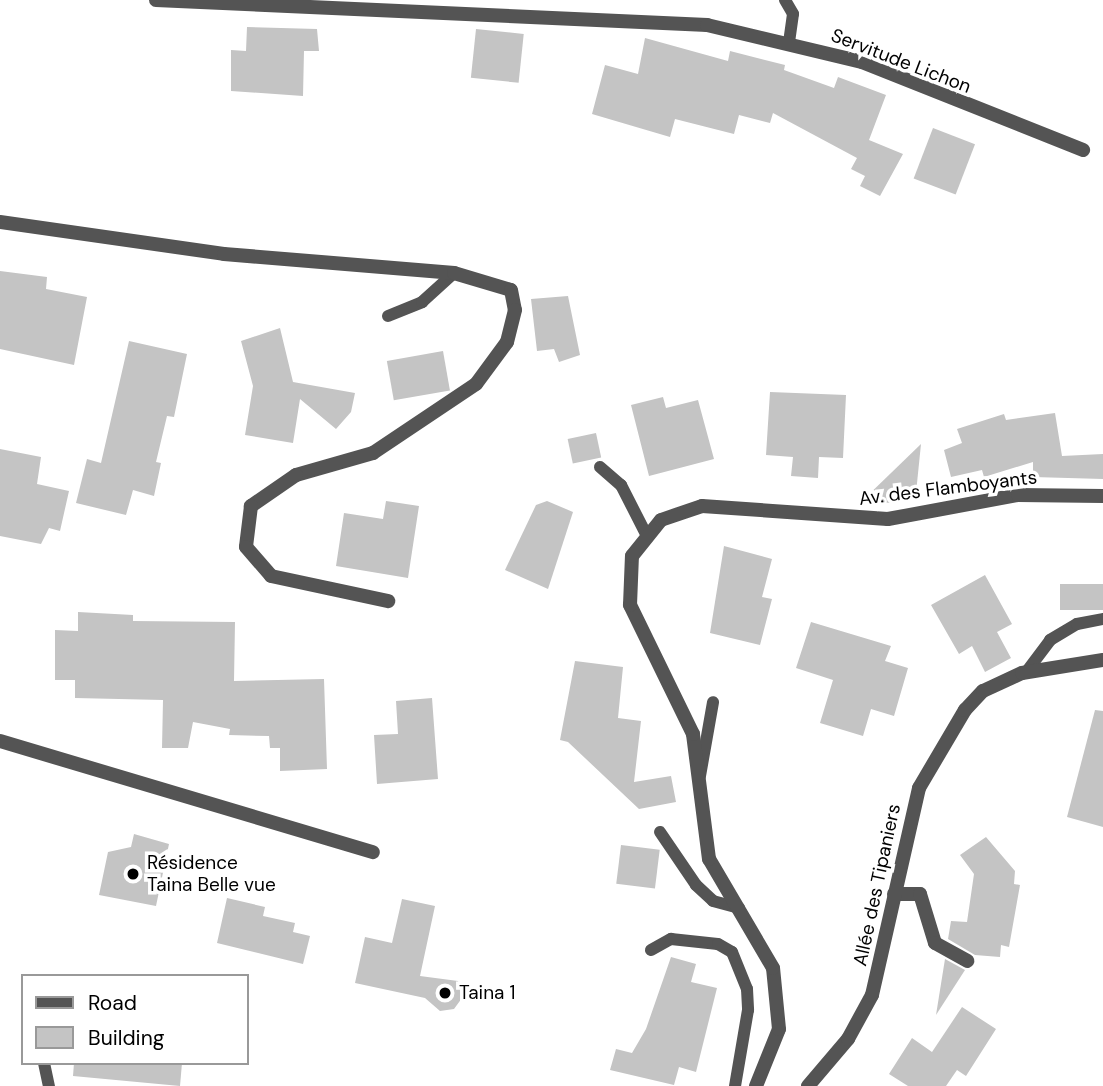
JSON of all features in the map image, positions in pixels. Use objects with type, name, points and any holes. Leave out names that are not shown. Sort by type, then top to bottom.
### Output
[{"type":"street","name":"Servitude Lichon","points":[[156,0],[645,18],[789,41],[862,62],[1083,150]]},
{"type":"street","points":[[0,222],[224,254],[454,273],[511,290],[515,310],[496,362],[475,385],[373,453],[268,489],[245,522],[246,547],[271,576],[388,601]]},
{"type":"street","name":"Av. des Flamboyants","points":[[756,1086],[779,1029],[773,968],[709,859],[700,780],[681,699],[627,592],[632,556],[646,534],[672,515],[702,506],[888,519],[1018,495],[1103,496]]},
{"type":"street","name":"Allée des Tipaniers","points":[[808,1086],[848,1039],[872,995],[894,894],[903,836],[938,749],[984,691],[1027,671],[1103,660]]},
{"type":"street","points":[[0,741],[373,852]]},
{"type":"street","points":[[894,894],[920,894],[935,943],[967,961]]},
{"type":"lane","points":[[785,0],[793,14],[789,41]]},
{"type":"lane","points":[[388,316],[422,302],[454,273]]},
{"type":"lane","points":[[600,467],[621,485],[646,534]]},
{"type":"lane","points":[[1027,671],[1050,640],[1077,624],[1103,619]]},
{"type":"lane","points":[[700,780],[713,702]]},
{"type":"lane","points":[[660,832],[696,885],[713,901],[739,908]]},
{"type":"lane","points":[[651,950],[671,939],[718,944],[732,952],[748,999],[735,1086]]},
{"type":"lane","points":[[44,1065],[49,1086]]},
{"type":"building","points":[[247,27],[317,29],[319,51],[304,51],[303,96],[231,91],[231,50],[246,51]]},
{"type":"building","points":[[476,29],[524,34],[519,83],[471,78]]},
{"type":"building","points":[[645,38],[728,61],[730,51],[785,65],[784,70],[834,88],[838,77],[886,95],[869,140],[903,154],[880,196],[860,186],[865,176],[851,169],[857,158],[773,113],[770,123],[739,115],[734,134],[675,119],[670,137],[592,114],[605,65],[638,74]]},
{"type":"building","points":[[933,128],[975,144],[956,195],[914,178]]},
{"type":"building","points":[[0,271],[47,277],[46,289],[87,297],[74,365],[0,349]]},
{"type":"building","points":[[568,296],[580,355],[559,362],[554,349],[537,351],[531,299]]},
{"type":"building","points":[[280,328],[293,382],[355,393],[351,412],[336,429],[300,399],[293,443],[245,435],[253,386],[241,341]]},
{"type":"building","points":[[129,341],[187,354],[174,417],[167,416],[156,462],[161,463],[154,496],[133,490],[126,515],[76,503],[87,459],[101,463]]},
{"type":"building","points":[[443,351],[450,390],[394,400],[387,361]]},
{"type":"building","points":[[770,392],[846,395],[843,458],[819,457],[818,478],[791,476],[793,457],[766,455]]},
{"type":"building","points":[[663,397],[666,408],[698,400],[714,459],[649,476],[631,405]]},
{"type":"building","points":[[1055,413],[1062,456],[1103,454],[1103,479],[1033,477],[1033,462],[984,477],[982,470],[951,477],[944,450],[962,443],[957,429],[1004,414],[1006,420]]},
{"type":"building","points":[[596,433],[601,457],[573,463],[568,439]]},
{"type":"building","points":[[921,444],[916,493],[897,503],[861,502]]},
{"type":"building","points":[[0,449],[41,457],[37,484],[69,491],[60,531],[49,528],[41,544],[0,536]]},
{"type":"building","points":[[386,501],[419,506],[408,578],[336,566],[344,513],[383,519]]},
{"type":"building","points":[[547,501],[573,512],[548,589],[505,570],[536,505]]},
{"type":"building","points":[[724,546],[772,559],[762,597],[772,599],[760,645],[710,633]]},
{"type":"building","points":[[985,575],[1012,624],[997,632],[1011,658],[985,672],[972,646],[959,654],[931,605]]},
{"type":"building","points":[[1060,584],[1103,584],[1103,610],[1060,610]]},
{"type":"building","points":[[78,612],[133,615],[133,621],[235,622],[234,681],[324,679],[327,769],[280,771],[280,748],[270,748],[269,736],[229,735],[230,729],[193,722],[188,748],[162,748],[163,700],[75,698],[75,680],[55,680],[55,630],[78,631]]},
{"type":"building","points":[[811,622],[891,646],[885,661],[908,668],[894,716],[871,709],[863,736],[820,723],[833,680],[796,668]]},
{"type":"building","points":[[575,661],[623,667],[618,718],[641,721],[634,782],[671,776],[676,802],[639,809],[568,742],[560,740]]},
{"type":"building","points":[[432,698],[438,779],[377,784],[374,735],[398,734],[396,701]]},
{"type":"building","points":[[1095,710],[1103,711],[1103,827],[1067,817]]},
{"type":"building","name":"Résidence Taina Belle vue","points":[[134,834],[169,844],[156,906],[99,895],[108,852],[131,847]]},
{"type":"building","points":[[986,837],[1015,871],[1014,884],[1020,885],[1009,947],[1001,945],[1000,957],[975,955],[948,939],[951,921],[967,922],[974,874],[960,855]]},
{"type":"building","points":[[621,845],[660,850],[655,888],[616,884]]},
{"type":"building","points":[[227,898],[265,907],[263,916],[295,923],[293,932],[310,936],[303,964],[217,943]]},
{"type":"building","points":[[402,899],[435,906],[420,976],[458,981],[462,998],[454,1009],[440,1011],[425,998],[355,983],[365,937],[392,943]]},
{"type":"building","points":[[671,957],[696,964],[691,982],[717,988],[696,1072],[679,1067],[674,1085],[610,1070],[616,1049],[632,1053],[646,1029]]},
{"type":"building","points":[[945,959],[965,970],[936,1015]]},
{"type":"building","points":[[962,1007],[996,1029],[966,1076],[957,1070],[946,1086],[908,1086],[889,1074],[912,1038],[932,1052]]},
{"type":"building","points":[[74,1065],[182,1065],[180,1086],[73,1076]]},
{"type":"place","name":"Résidence Taina Belle vue","points":[[133,874]]},
{"type":"place","name":"Taina 1","points":[[445,993]]}]
